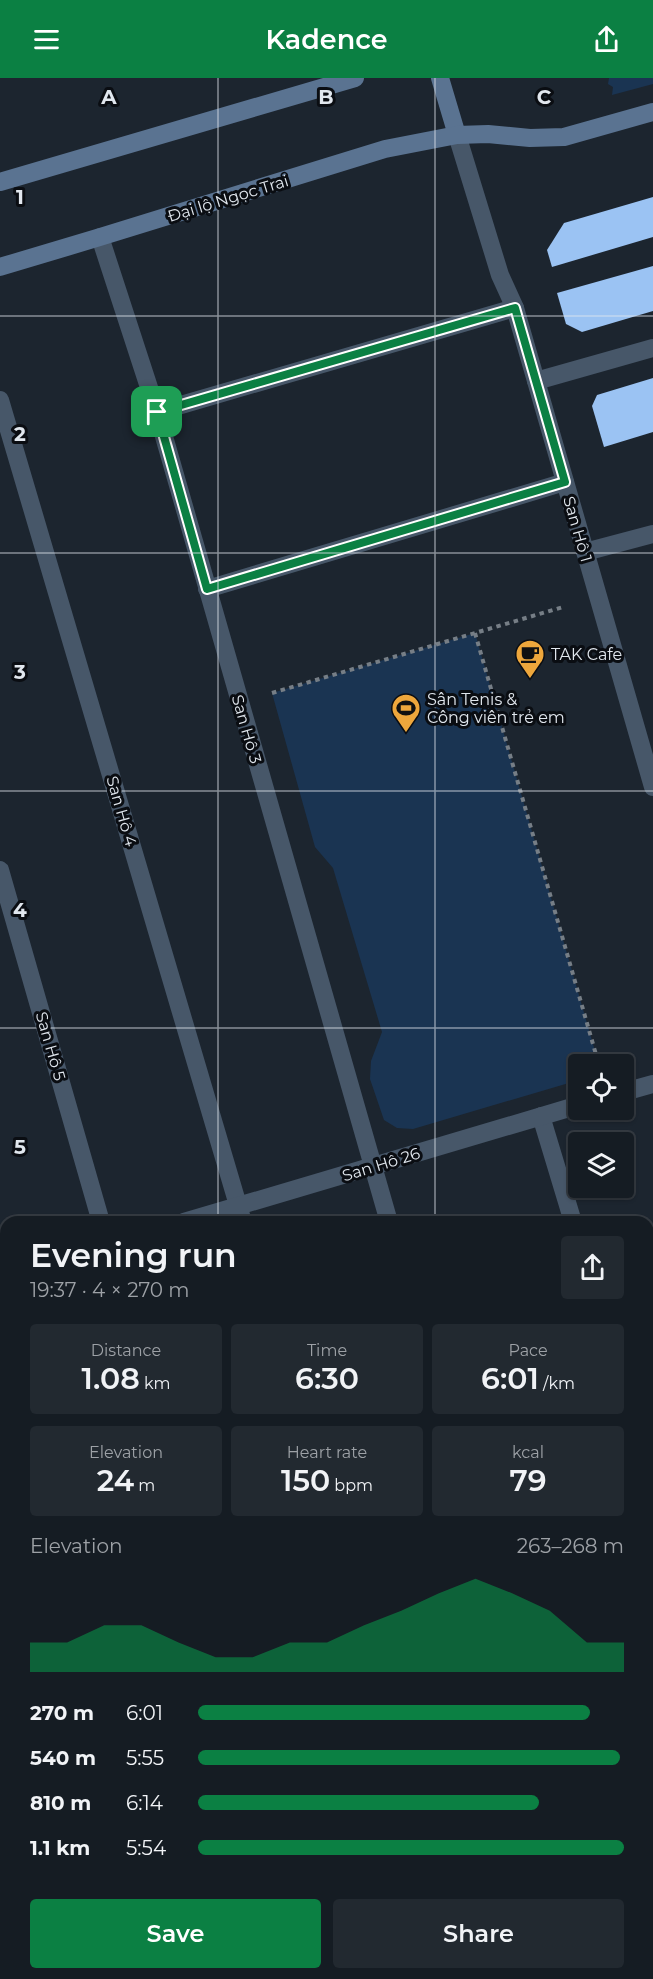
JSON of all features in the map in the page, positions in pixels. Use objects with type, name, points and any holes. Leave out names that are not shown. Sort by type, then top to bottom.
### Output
[{"type":"main road","points":[[0,182],[355,78]]},
{"type":"main road","points":[[440,78],[457,135]]},
{"type":"main road","name":"Đại lộ Ngọc Trai","points":[[0,267],[385,149],[457,135],[564,137],[653,112]]},
{"type":"street","name":"San Hô 1","points":[[457,135],[500,275],[515,308],[585,552],[645,727],[653,788]]},
{"type":"street","name":"San Hô 3","points":[[100,237],[157,412],[387,1216]]},
{"type":"street","points":[[157,412],[515,308]]},
{"type":"street","points":[[536,381],[653,348]]},
{"type":"street","name":"San Hô 4","points":[[0,400],[7,450],[240,1214]]},
{"type":"street","points":[[207,589],[565,482]]},
{"type":"street","points":[[585,552],[653,534]]},
{"type":"street","name":"San Hô 5","points":[[0,870],[99,1216]]},
{"type":"street","points":[[634,1089],[653,1084]]},
{"type":"street","name":"San Hô 26","points":[[240,1214],[373,1166],[568,1108]]},
{"type":"street","points":[[541,1116],[571,1216]]},
{"type":"path","points":[[272,693],[563,607]]},
{"type":"path","points":[[475,633],[596,1054]]},
{"type":"shaded area","points":[[609,78],[653,78],[653,84],[612,95],[613,87],[608,84]]},
{"type":"shaded area","points":[[475,633],[596,1054],[568,1054],[568,1083],[413,1129],[397,1128],[384,1120],[370,1079],[371,1061],[382,1032],[333,868],[315,847],[272,693]]},
{"type":"building","points":[[653,197],[653,237],[552,267],[547,250],[564,223]]},
{"type":"building","points":[[653,266],[653,311],[582,332],[566,324],[557,293]]},
{"type":"building","points":[[653,378],[653,432],[604,447],[592,406],[597,395]]},
{"type":"place","name":"TAK Cafe","points":[[530,680]]},
{"type":"place","name":"Sân Tenis & Công viên trẻ em","points":[[406,734]]},
{"type":"route","points":[[515,308],[565,482],[207,589],[157,412],[515,308]]}]
